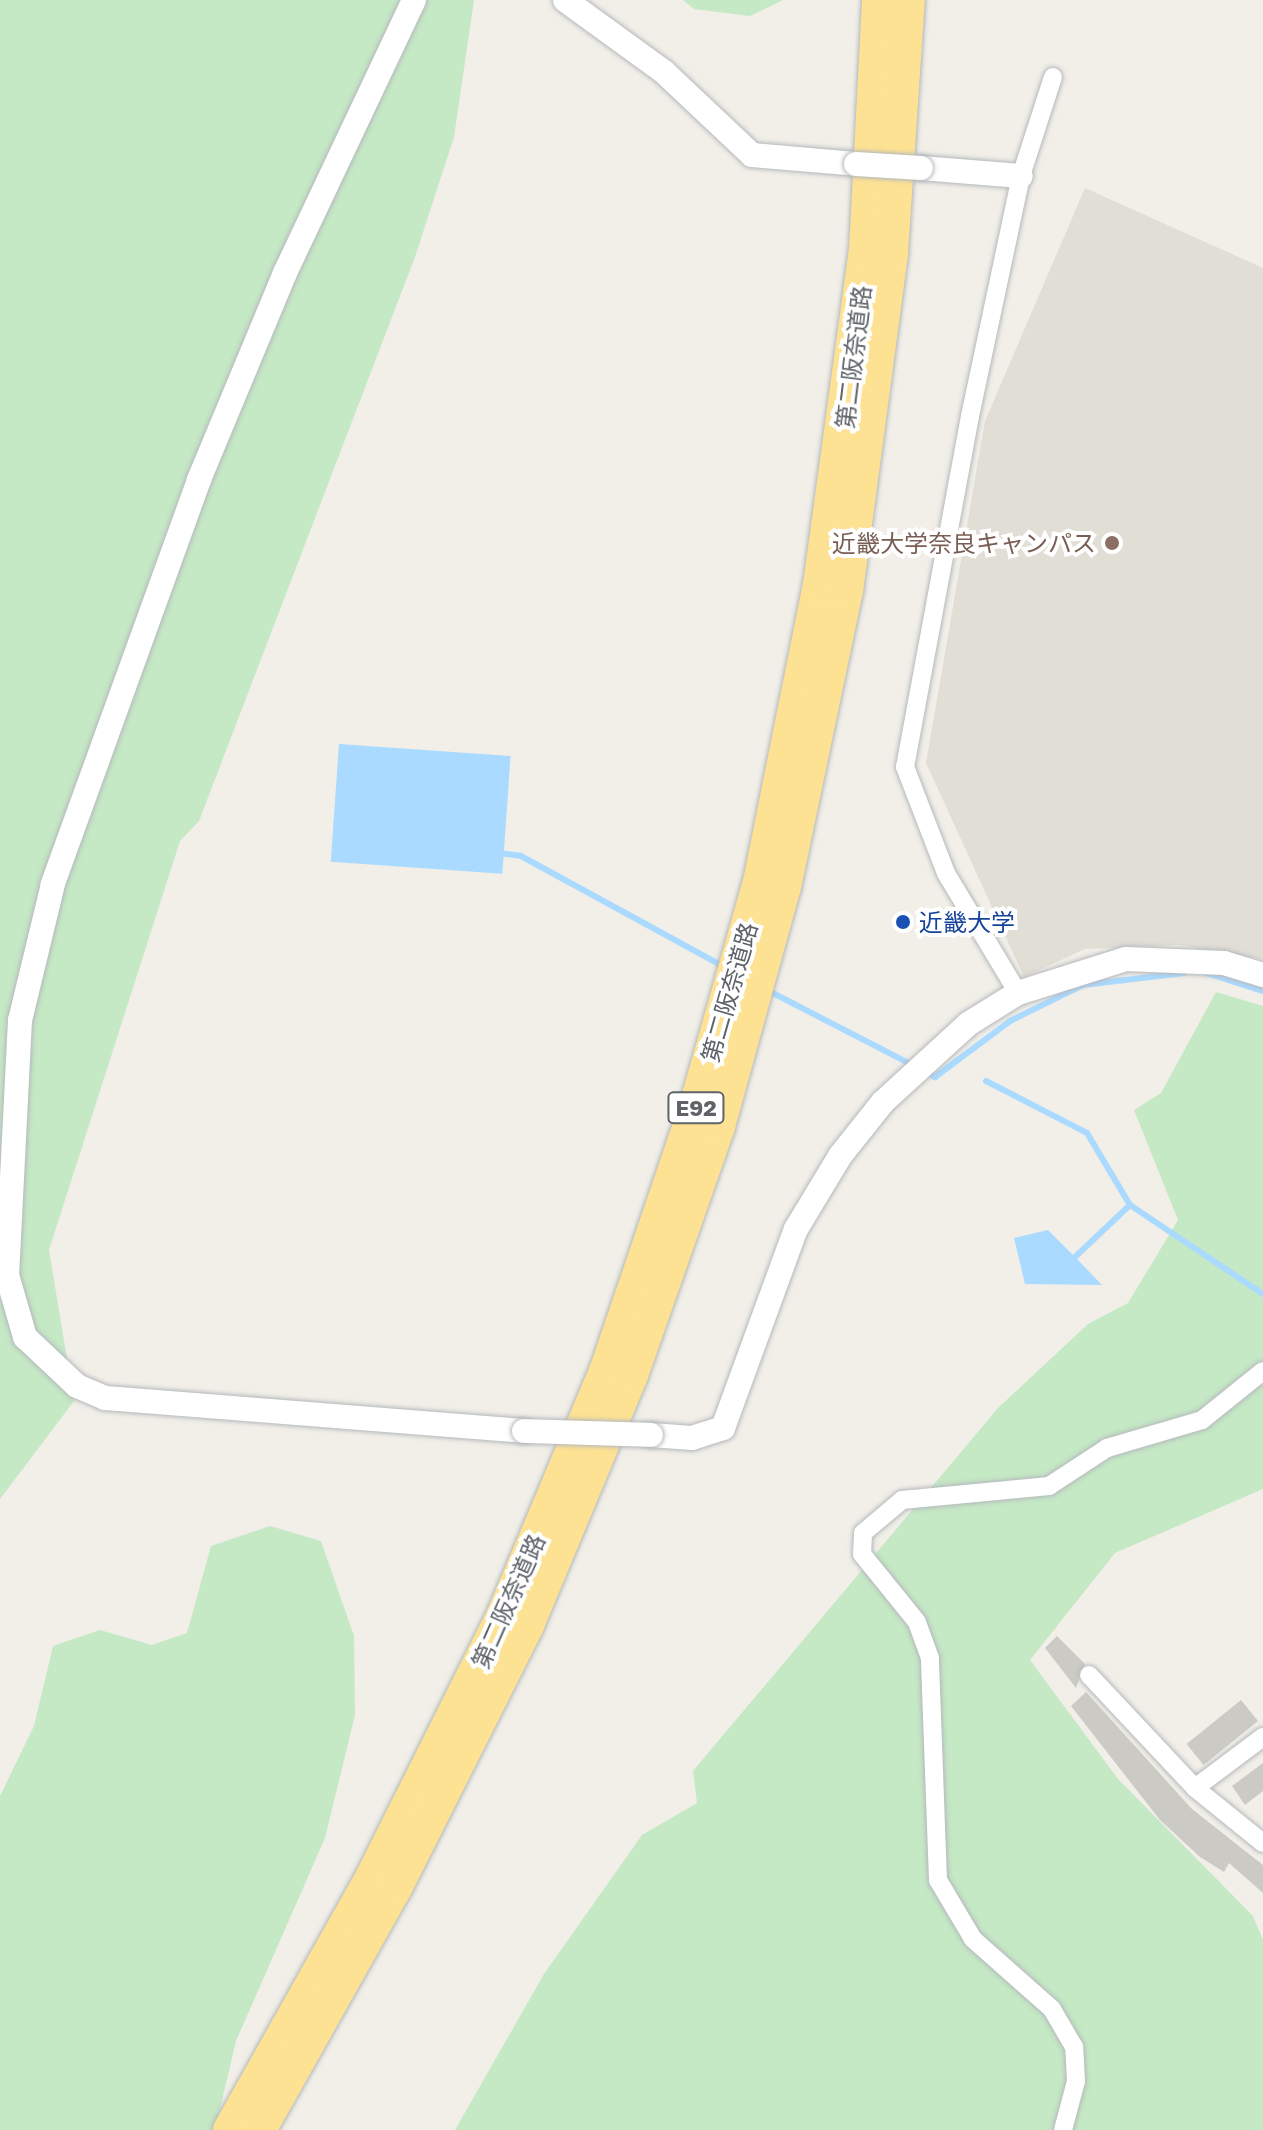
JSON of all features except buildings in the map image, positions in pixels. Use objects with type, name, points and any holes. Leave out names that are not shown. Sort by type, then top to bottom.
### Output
[{"type":"highway","name":"第二阪奈道路","points":[[230,2130],[373,1876],[504,1614],[608,1366],[693,1117],[760,882],[820,585],[866,250],[879,0]]},
{"type":"highway","name":"第二阪奈道路","points":[[259,2130],[395,1888],[527,1625],[631,1375],[718,1126],[784,887],[846,591],[891,253],[908,0]]},
{"type":"street","points":[[414,0],[285,273],[199,480],[53,884],[20,1020],[7,1275],[25,1337],[77,1386],[105,1398],[524,1431],[692,1438],[723,1428],[796,1229],[840,1156],[931,1056],[1018,993],[1126,959],[1224,963],[1263,975]]},
{"type":"street","points":[[565,0],[664,72],[752,155],[1021,176]]},
{"type":"street","points":[[1018,993],[946,873],[905,767],[1021,176],[1053,77]]},
{"type":"street","points":[[1063,2130],[1076,2081],[1074,2047],[1052,2009],[973,1939],[938,1880],[930,1658],[917,1622],[862,1554],[863,1533],[902,1500],[1049,1486],[1107,1448],[1202,1420],[1263,1371]]},
{"type":"street","points":[[1089,1675],[1195,1788],[1263,1843]]},
{"type":"street","points":[[1195,1788],[1263,1737]]},
{"type":"shaded area","name":"近畿大学奈良キャンパス","points":[[1085,188],[1263,268],[1263,959],[1178,945],[1085,949],[1024,977],[926,763],[985,421]]},
{"type":"green space","points":[[0,0],[474,0],[454,137],[415,257],[199,821],[180,841],[49,1250],[74,1401],[0,1499]]},
{"type":"green space","points":[[683,0],[783,0],[750,16],[694,9]]},
{"type":"green space","points":[[1216,992],[1263,1006],[1263,1489],[1115,1553],[1030,1660],[1118,1779],[1253,1916],[1263,1940],[1263,2130],[455,2130],[544,1974],[642,1835],[697,1803],[693,1771],[998,1408],[1088,1324],[1128,1303],[1178,1220],[1134,1110],[1161,1093]]},
{"type":"green space","points":[[270,1526],[321,1541],[354,1636],[355,1715],[325,1838],[236,2041],[215,2130],[0,2130],[0,1796],[34,1726],[53,1646],[100,1630],[152,1645],[187,1633],[211,1546]]},
{"type":"water","points":[[339,744],[511,756],[502,874],[331,862]]},
{"type":"water","points":[[1048,1230],[1102,1285],[1025,1284],[1014,1238]]},
{"type":"waterway","points":[[498,853],[521,856],[726,968]]},
{"type":"waterway","points":[[1203,972],[1263,991]]},
{"type":"waterway","points":[[924,1071],[935,1077],[1010,1021],[1083,985],[1184,973]]},
{"type":"waterway","points":[[767,990],[914,1066]]},
{"type":"waterway","points":[[986,1081],[1087,1133],[1130,1205],[1263,1294]]},
{"type":"waterway","points":[[1075,1257],[1130,1205]]},
{"type":"place","name":"近畿大学奈良キャンパス","points":[[1112,543]]},
{"type":"place","name":"近畿大学","points":[[903,922]]}]
